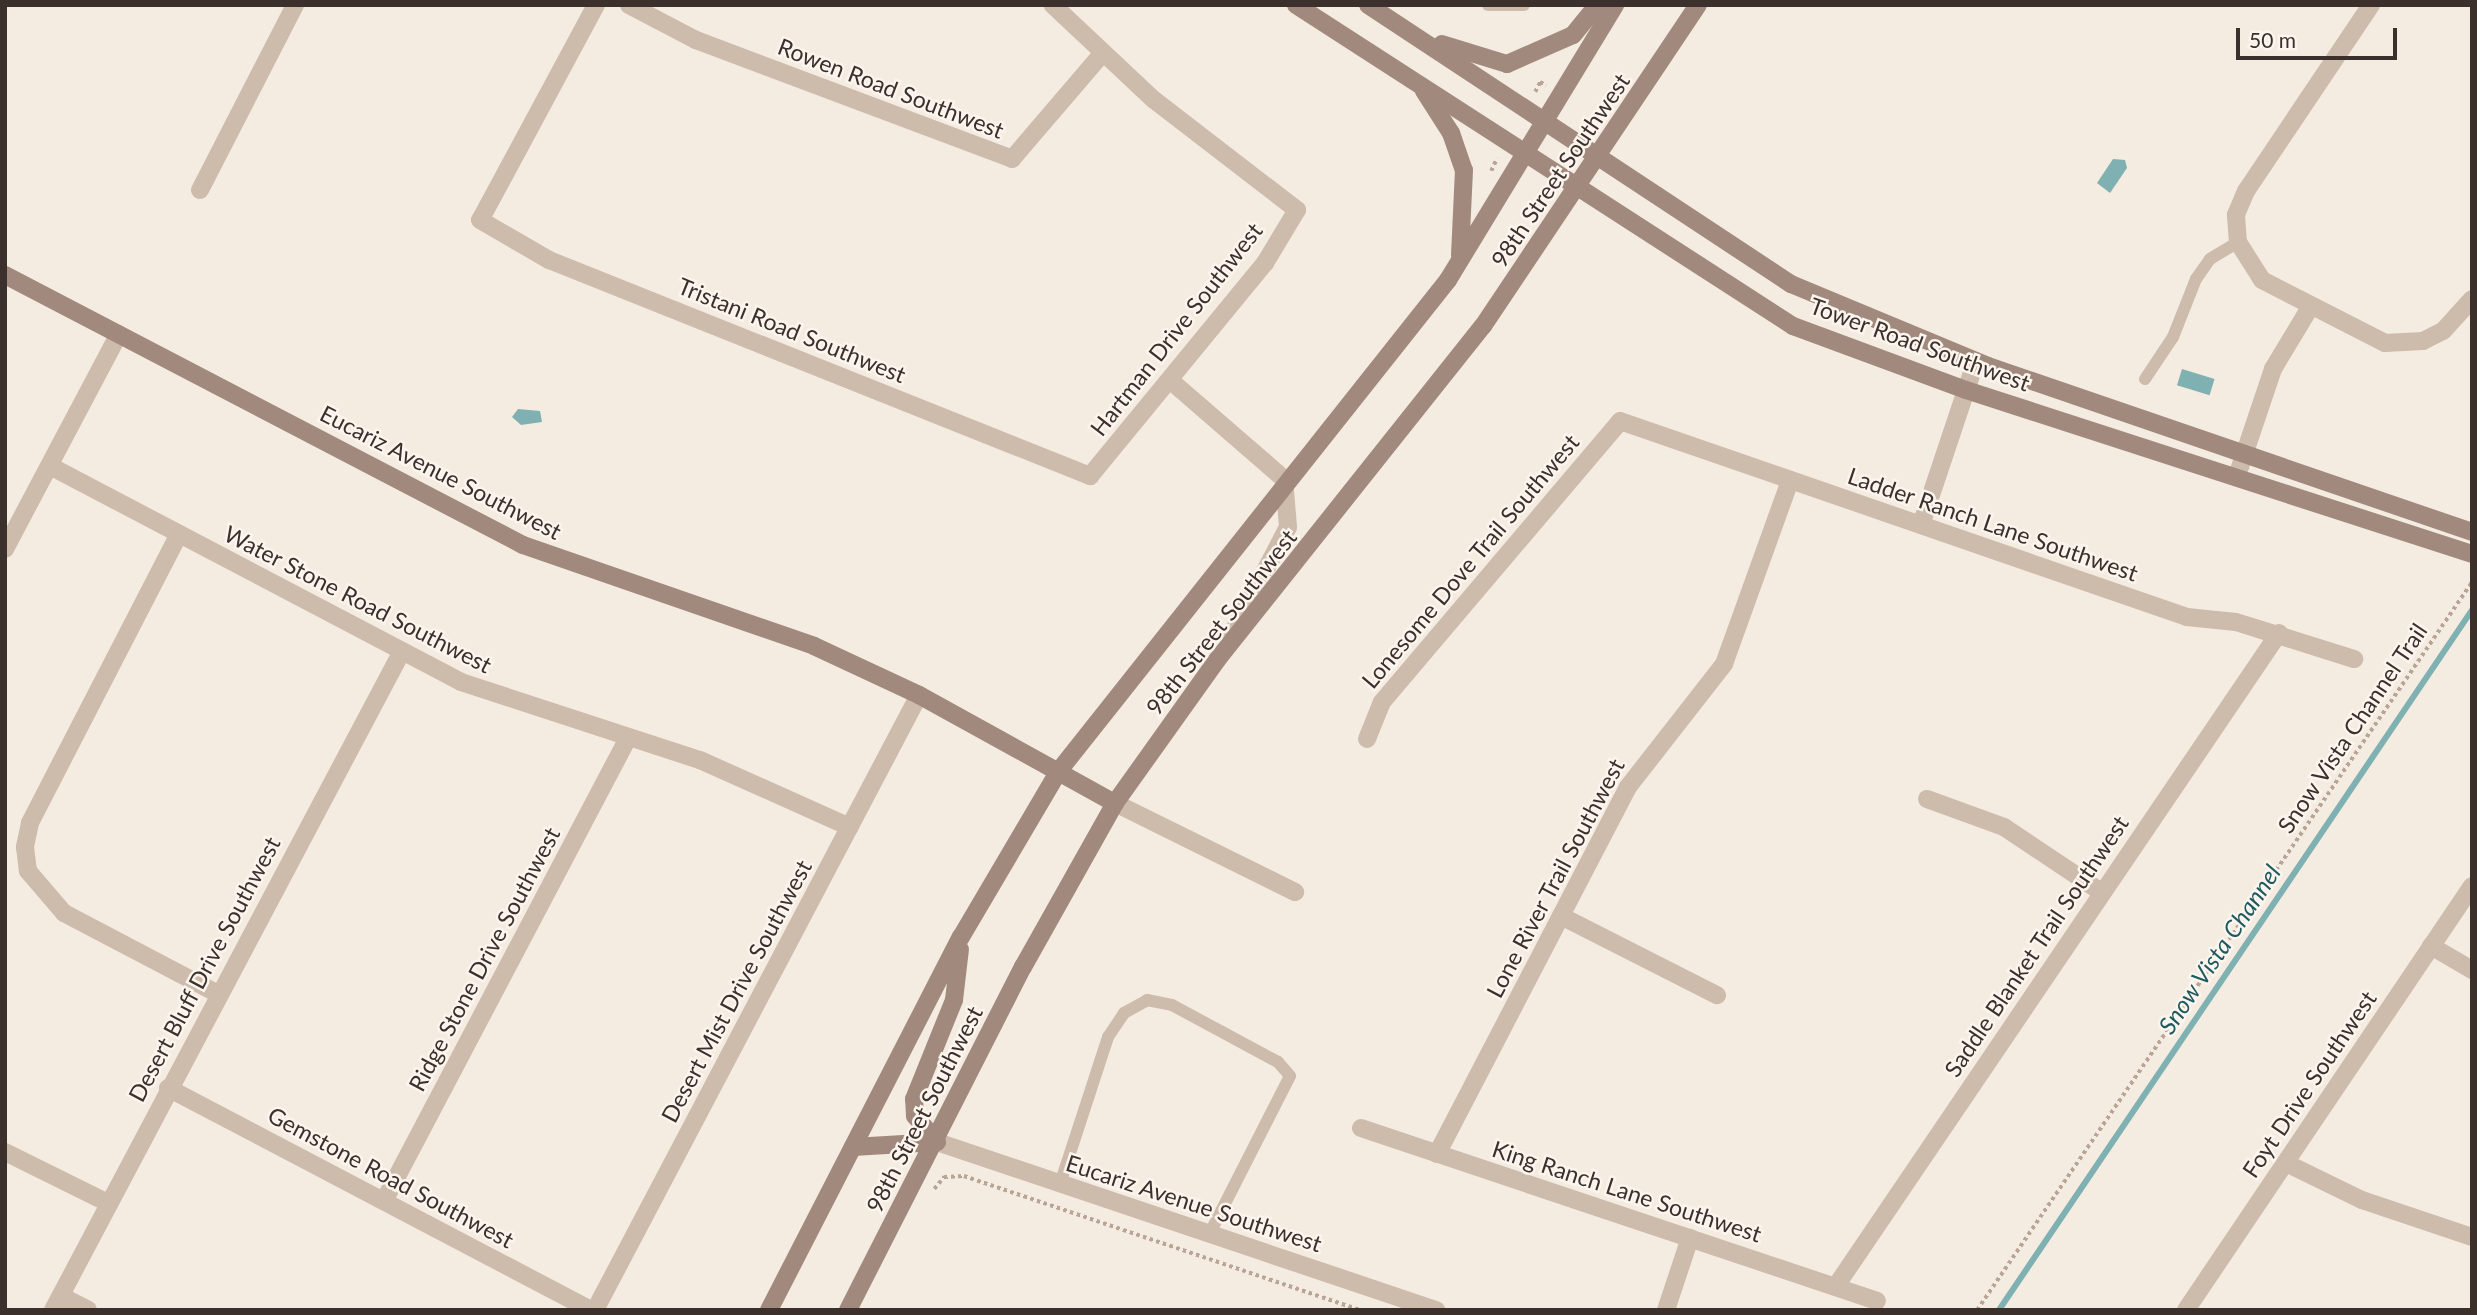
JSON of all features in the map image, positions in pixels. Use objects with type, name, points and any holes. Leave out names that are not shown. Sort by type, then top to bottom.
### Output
[{"type":"street","points":[[200,190],[295,5]]},
{"type":"street","name":"Tristani Road Southwest","points":[[596,5],[480,220],[549,260],[1090,477]]},
{"type":"street","name":"Rowen Road Southwest","points":[[629,5],[696,40],[1012,159],[1101,55]]},
{"type":"street","points":[[1053,5],[1101,55]]},
{"type":"street","name":"Tower Road Southwest","points":[[1296,5],[1793,326],[1966,390],[2472,554]]},
{"type":"street","name":"Tower Road Southwest","points":[[1368,5],[1599,160],[1791,284],[1976,361],[2472,531]]},
{"type":"street","points":[[1401,27],[1507,64],[1573,34],[1597,5]]},
{"type":"street","name":"98th Street Southwest","points":[[769,1310],[961,937],[1058,772],[1284,479],[1460,260],[1615,5]]},
{"type":"street","name":"98th Street Southwest","points":[[848,1310],[937,1142],[1023,967],[1115,803],[1217,660],[1483,326],[1581,188],[1698,5]]},
{"type":"street","points":[[2371,5],[2246,191],[2236,215],[2238,243],[2262,281],[2309,309],[2385,343],[2405,345],[2443,331],[2472,299]]},
{"type":"street","name":"Hartman Drive Southwest","points":[[1090,477],[1265,263],[1297,210],[1101,55]]},
{"type":"street","points":[[1420,85],[1451,133],[1464,170],[1460,260]]},
{"type":"street","name":"Eucariz Avenue Southwest","points":[[5,275],[523,545],[751,621],[919,695],[1115,803]]},
{"type":"street","points":[[2237,476],[2273,369],[2309,309]]},
{"type":"street","points":[[5,549],[119,334]]},
{"type":"street","points":[[1921,525],[1976,361]]},
{"type":"street","points":[[1171,381],[1284,479],[1288,527],[1217,660]]},
{"type":"street","name":"Ladder Ranch Lane Southwest","points":[[1620,421],[2187,617],[2279,634],[2354,659]]},
{"type":"street","name":"Lonesome Dove Trail Southwest","points":[[1367,739],[1382,702],[1620,421]]},
{"type":"street","name":"Water Stone Road Southwest","points":[[50,466],[401,653],[517,705],[626,740],[700,760],[850,827]]},
{"type":"street","name":"Lone River Trail Southwest","points":[[1437,1154],[1640,767],[1724,664],[1790,481]]},
{"type":"street","points":[[179,534],[30,823],[25,847],[28,871],[64,913],[218,994]]},
{"type":"street","name":"Saddle Blanket Trail Southwest","points":[[1836,1286],[2101,892],[2279,634]]},
{"type":"street","name":"Desert Bluff Drive Southwest","points":[[57,1303],[168,1088],[401,653]]},
{"type":"street","name":"Desert Mist Drive Southwest","points":[[593,1310],[919,695]]},
{"type":"street","name":"Ridge Stone Drive Southwest","points":[[384,1201],[626,740]]},
{"type":"street","points":[[1927,799],[2004,827],[2101,892]]},
{"type":"street","points":[[1115,803],[1295,892]]},
{"type":"street","name":"Foyt Drive Southwest","points":[[2186,1310],[2472,886]]},
{"type":"street","points":[[1561,916],[1717,995]]},
{"type":"street","points":[[937,1142],[915,1116],[914,1099],[954,1000],[961,937]]},
{"type":"street","points":[[2431,946],[2472,970]]},
{"type":"street","name":"Gemstone Road Southwest","points":[[168,1088],[593,1310]]},
{"type":"street","name":"King Ranch Lane Southwest","points":[[1360,1128],[1877,1301]]},
{"type":"street","points":[[853,1147],[937,1142]]},
{"type":"street","name":"Eucariz Avenue Southwest","points":[[937,1142],[1436,1310]]},
{"type":"street","points":[[5,1152],[108,1203]]},
{"type":"street","points":[[2286,1163],[2362,1200],[2472,1237]]},
{"type":"street","points":[[1666,1310],[1690,1238]]},
{"type":"street","points":[[57,1303],[88,1310]]},
{"type":"lane","points":[[1488,5],[1524,5]]},
{"type":"lane","points":[[2145,379],[2173,337],[2196,279],[2210,259],[2238,243]]},
{"type":"lane","points":[[1060,1184],[1108,1037],[1124,1013],[1147,1000],[1172,1005],[1279,1062],[1290,1076],[1210,1233]]},
{"type":"path","points":[[1538,68],[1540,82]]},
{"type":"path","name":"Snow Vista Channel Trail","points":[[1977,1310],[2472,582]]},
{"type":"path","points":[[926,1203],[944,1177],[964,1176],[1360,1310]]},
{"type":"water","points":[[2113,159],[2125,160],[2127,168],[2110,193],[2097,183]]},
{"type":"water","points":[[2182,369],[2215,379],[2210,395],[2177,385]]},
{"type":"water","points":[[518,409],[540,411],[542,422],[521,425],[512,417]]},
{"type":"waterway","name":"Snow Vista Channel","points":[[1999,1310],[2472,610]]}]
